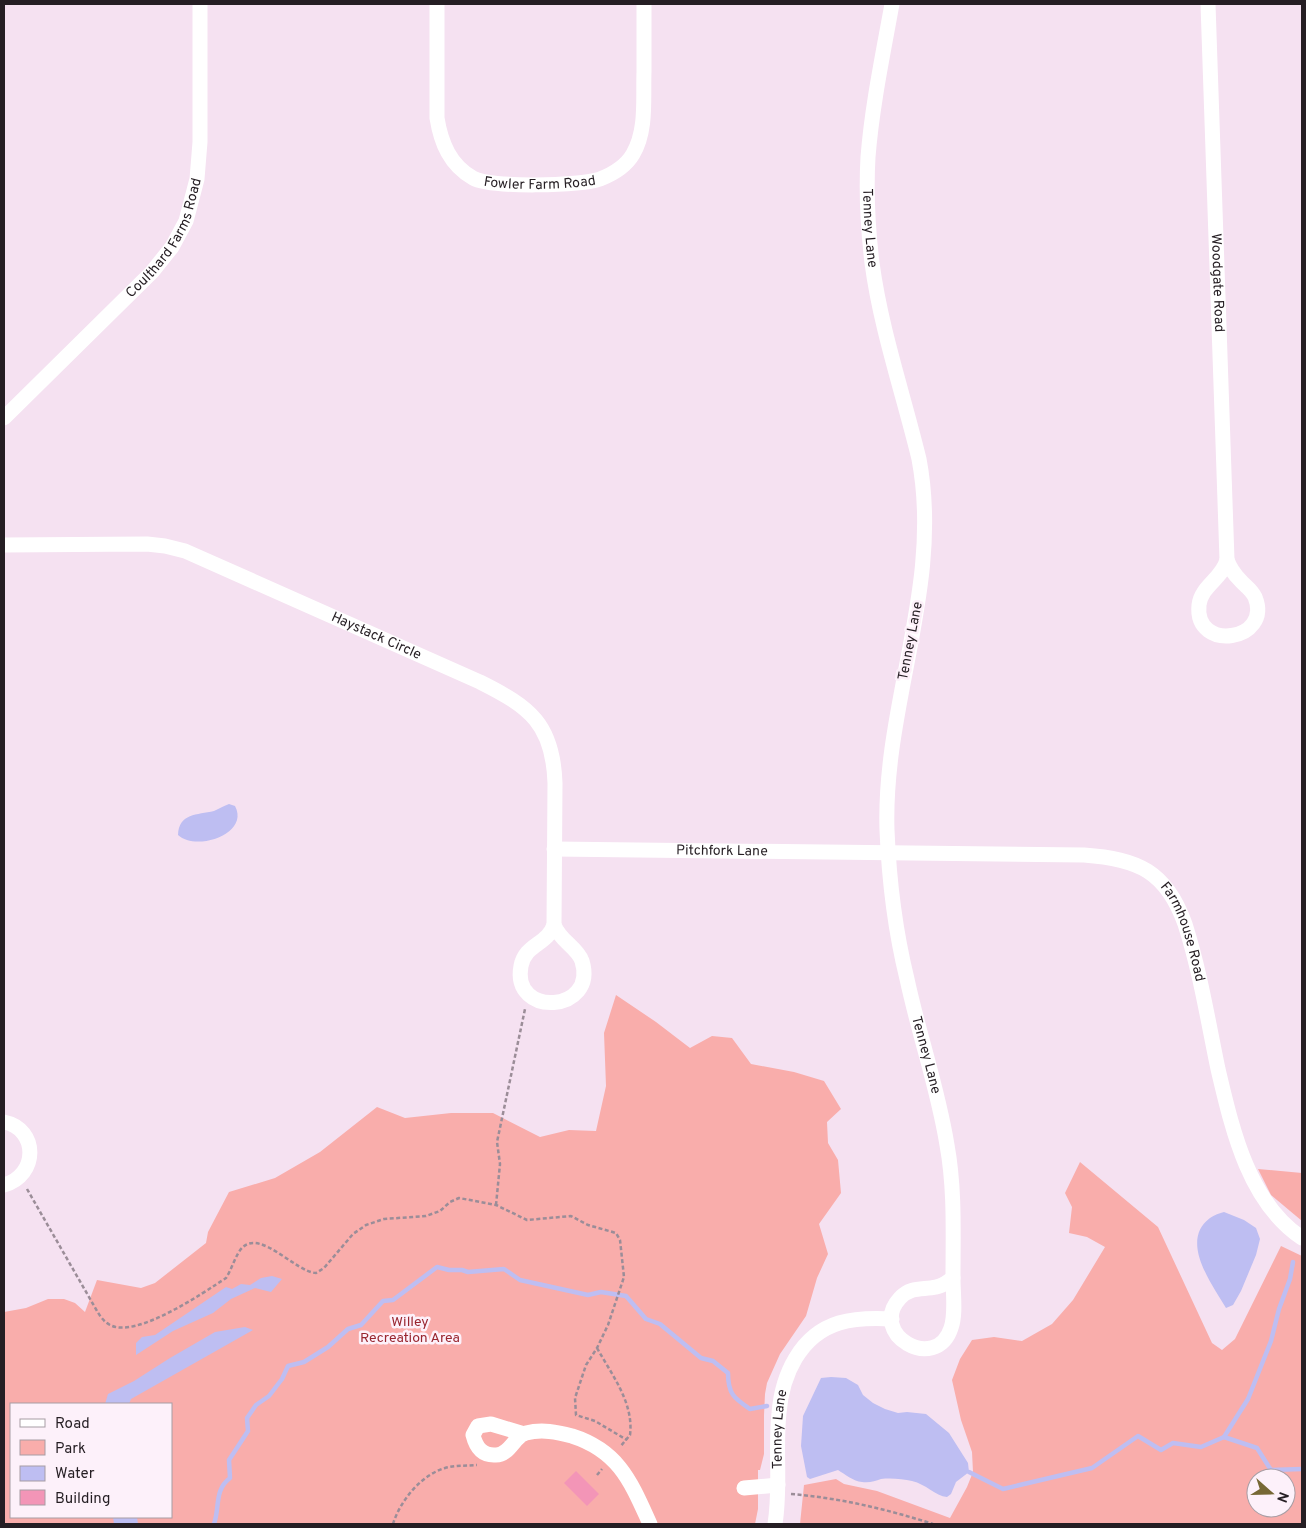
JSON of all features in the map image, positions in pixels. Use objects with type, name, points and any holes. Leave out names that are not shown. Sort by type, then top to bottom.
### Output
[{"type":"street","name":"Coulthard Farms Road","points":[[4,418],[152,272],[172,247],[186,221],[194,192],[199,162],[200,4]]},
{"type":"street","name":"Fowler Farm Road","points":[[437,4],[436,118],[440,134],[445,148],[458,168],[474,179],[498,184],[586,182],[608,176],[628,161],[638,145],[644,120],[644,4]]},
{"type":"street","name":"Tenney Lane","points":[[775,1524],[778,1490],[779,1405],[788,1372],[796,1356],[810,1340],[838,1324],[873,1318],[892,1319],[896,1334],[900,1339],[910,1346],[923,1349],[941,1343],[952,1327],[953,1216],[949,1154],[937,1092],[916,1018],[894,919],[888,852],[887,793],[890,766],[900,698],[920,596],[926,516],[919,459],[883,321],[872,264],[869,232],[868,157],[878,80],[892,4]]},
{"type":"street","name":"Woodgate Road","points":[[1208,4],[1227,560]]},
{"type":"street","name":"Haystack Circle","points":[[4,545],[147,544],[184,551],[471,678],[504,694],[522,706],[543,728],[554,759],[554,926]]},
{"type":"street","points":[[1227,560],[1230,569],[1252,592],[1257,608],[1254,620],[1248,629],[1238,635],[1226,637],[1215,634],[1206,627],[1199,610],[1203,594],[1221,574],[1227,560]]},
{"type":"street","name":"Pitchfork Lane","points":[[554,849],[888,852]]},
{"type":"street","name":"Farmhouse Road","points":[[888,852],[1084,855],[1118,858],[1141,867],[1162,882],[1175,900],[1188,932],[1229,1114],[1243,1156],[1272,1211],[1282,1223],[1302,1238]]},
{"type":"street","points":[[554,926],[562,939],[574,949],[580,958],[583,968],[582,979],[575,994],[561,1002],[545,1003],[533,997],[527,991],[522,981],[521,965],[529,950],[547,938],[554,926]]},
{"type":"street","points":[[4,1122],[18,1128],[29,1143],[29,1161],[20,1176],[4,1185]]},
{"type":"street","points":[[892,1319],[896,1303],[904,1294],[916,1288],[935,1288],[953,1278]]},
{"type":"street","points":[[524,1434],[546,1430],[566,1434],[592,1443],[608,1454],[626,1476],[650,1524]]},
{"type":"street","points":[[744,1488],[778,1490]]},
{"type":"path","points":[[496,1205],[500,1164],[497,1142],[523,1013],[533,997]]},
{"type":"path","points":[[20,1176],[97,1311],[109,1325],[118,1328],[128,1328],[156,1319],[226,1278],[239,1251],[250,1243],[263,1245],[312,1273],[318,1273],[353,1234],[372,1222],[391,1218],[426,1216],[440,1211],[450,1202],[459,1198],[496,1205],[534,1221],[565,1215],[571,1216],[588,1225],[616,1233],[620,1240],[624,1277],[608,1325],[586,1365],[575,1398],[576,1415],[595,1421],[627,1440]]},
{"type":"path","points":[[597,1348],[617,1381],[626,1401],[630,1431],[627,1440],[620,1448]]},
{"type":"path","points":[[393,1524],[399,1510],[409,1495],[435,1472],[448,1467],[478,1464]]},
{"type":"path","points":[[778,1490],[881,1508],[933,1524]]},
{"type":"green space","name":"Willey Recreation Area","points":[[616,995],[690,1048],[712,1036],[732,1038],[751,1064],[794,1072],[824,1081],[841,1109],[827,1122],[828,1143],[838,1160],[841,1193],[819,1224],[828,1254],[817,1278],[806,1316],[780,1354],[767,1383],[764,1415],[764,1454],[760,1470],[758,1470],[758,1509],[755,1524],[4,1524],[4,1312],[26,1308],[48,1299],[64,1299],[75,1303],[85,1312],[97,1280],[141,1288],[155,1283],[206,1243],[208,1232],[229,1192],[275,1178],[320,1152],[377,1107],[405,1118],[451,1113],[493,1113],[540,1137],[569,1130],[596,1131],[606,1086],[604,1033]]},
{"type":"green space","points":[[1080,1162],[1158,1227],[1212,1343],[1222,1350],[1235,1339],[1281,1246],[1302,1256],[1302,1524],[800,1524],[804,1485],[836,1479],[844,1484],[877,1491],[950,1518],[973,1472],[972,1452],[961,1420],[952,1380],[960,1359],[972,1340],[994,1337],[1022,1341],[1052,1324],[1073,1300],[1105,1247],[1087,1237],[1069,1233],[1072,1207],[1065,1193]]},
{"type":"green space","points":[[1258,1169],[1302,1173],[1302,1221],[1271,1195]]},
{"type":"water","points":[[229,804],[235,806],[238,816],[235,825],[228,832],[208,841],[197,842],[186,840],[178,835],[179,828],[185,819],[190,816],[214,811]]},
{"type":"water","points":[[1224,1212],[1244,1220],[1256,1228],[1260,1239],[1256,1255],[1241,1291],[1233,1305],[1226,1308],[1201,1263],[1197,1238],[1201,1227],[1210,1218]]},
{"type":"water","points":[[272,1276],[282,1279],[271,1292],[255,1288],[231,1299],[213,1313],[173,1331],[136,1355],[136,1343],[142,1337],[155,1335],[226,1287],[232,1289],[241,1284],[250,1285],[261,1278]]},
{"type":"water","points":[[245,1327],[253,1330],[131,1399],[129,1403],[105,1403],[108,1394],[134,1381],[215,1332]]},
{"type":"water","points":[[821,1378],[846,1378],[858,1385],[863,1395],[885,1409],[898,1413],[926,1414],[949,1433],[968,1463],[969,1472],[956,1482],[951,1494],[947,1497],[943,1496],[922,1485],[905,1480],[881,1479],[870,1482],[859,1481],[850,1478],[838,1470],[810,1479],[807,1477],[801,1446],[803,1416]]},
{"type":"water","points":[[113,1518],[137,1518],[138,1524],[114,1524]]},
{"type":"building","points":[[576,1471],[599,1494],[587,1506],[564,1483]]},
{"type":"waterway","points":[[1224,1437],[1248,1399],[1271,1341],[1279,1309],[1290,1279],[1293,1262]]},
{"type":"waterway","points":[[214,1524],[219,1493],[230,1478],[229,1460],[248,1431],[247,1418],[256,1405],[269,1396],[282,1379],[288,1366],[304,1362],[328,1347],[348,1329],[361,1325],[383,1301],[393,1300],[437,1267],[468,1272],[504,1269],[520,1280],[588,1295],[601,1292],[626,1296],[646,1319],[660,1324],[701,1358],[713,1361],[728,1373],[731,1391],[740,1402],[750,1409],[767,1406]]},
{"type":"waterway","points":[[969,1472],[1003,1489],[1092,1468],[1138,1436],[1161,1450],[1173,1443],[1201,1447],[1224,1437],[1257,1448],[1271,1470],[1302,1469]]}]
